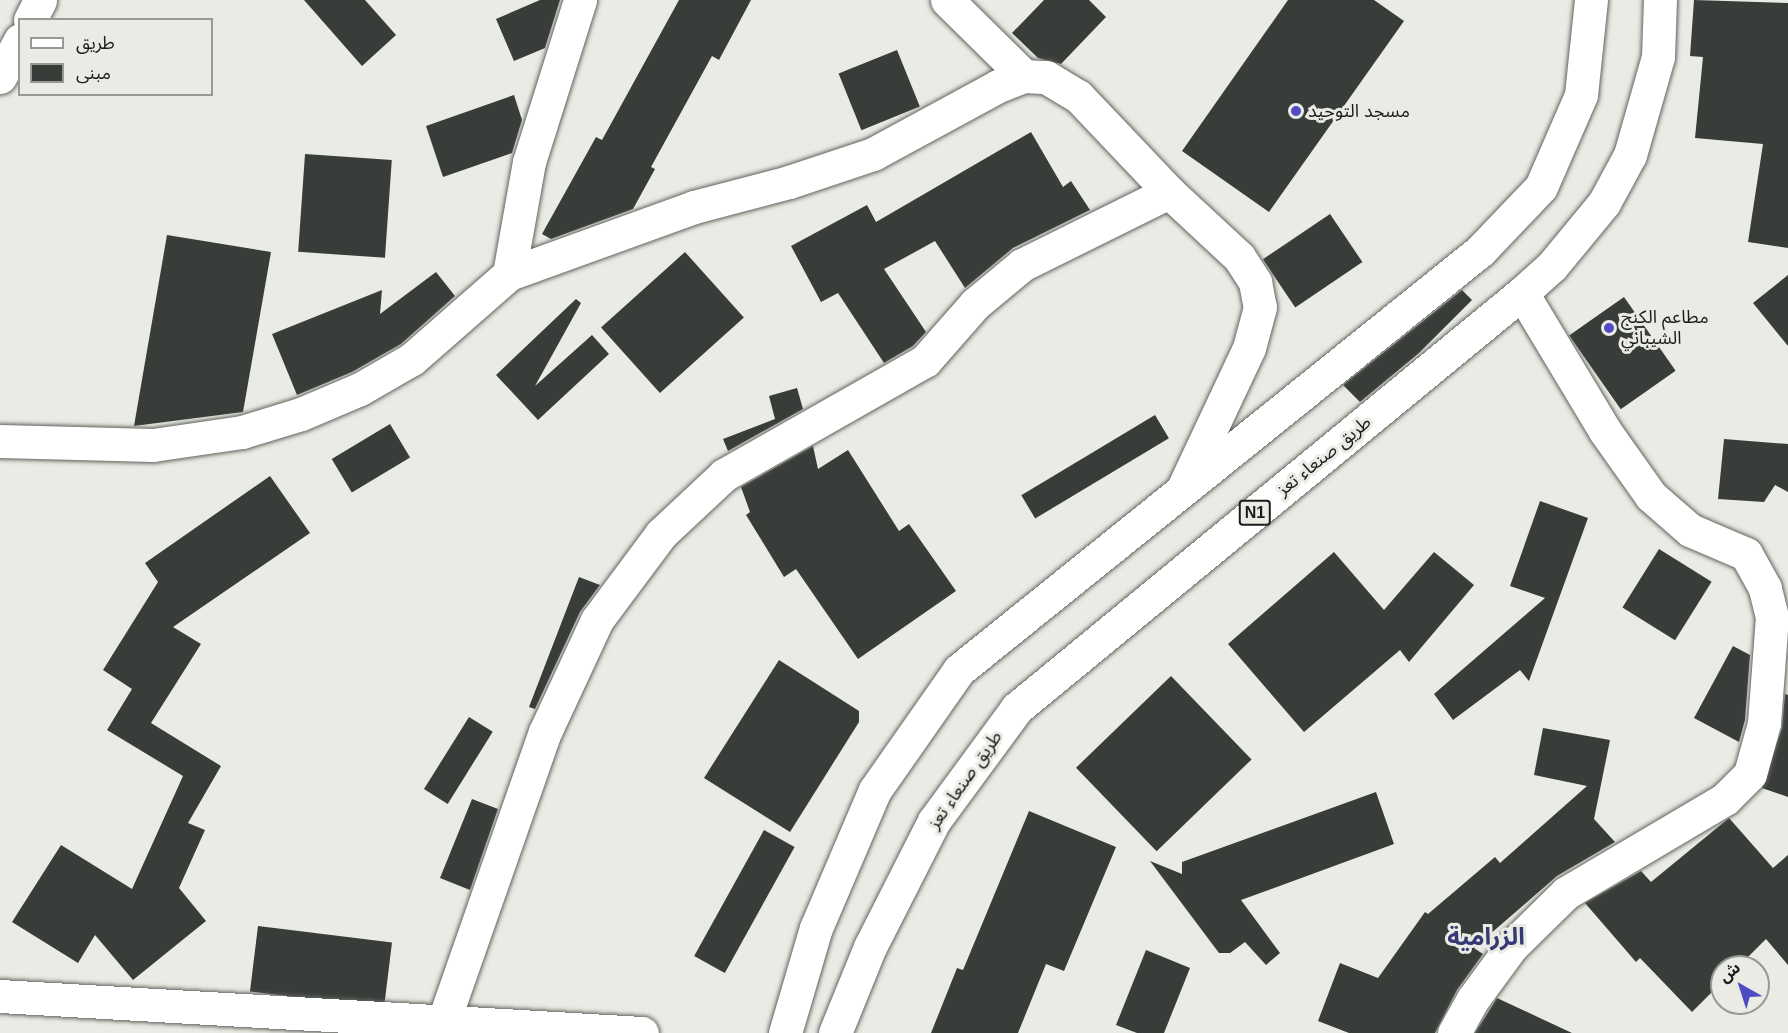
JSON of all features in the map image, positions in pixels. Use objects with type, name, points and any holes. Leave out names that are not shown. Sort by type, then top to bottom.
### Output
[{"type":"main road","points":[[31,18],[40,0]]},
{"type":"main road","points":[[508,274],[529,162],[580,0]]},
{"type":"main road","points":[[947,0],[1023,76]]},
{"type":"main road","points":[[785,1033],[816,928],[876,790],[959,670],[1184,486],[1480,251],[1541,187],[1581,95],[1591,0]]},
{"type":"main road","name":"طريق صنعاء تعز","points":[[835,1033],[870,947],[934,821],[1017,708],[1522,293],[1552,266],[1605,202],[1630,155],[1658,57],[1660,0]]},
{"type":"main road","points":[[0,77],[18,44]]},
{"type":"main road","points":[[0,441],[153,445],[242,432],[301,414],[360,389],[412,359],[508,274],[694,207],[789,182],[873,154],[998,86],[1023,76],[1046,77],[1078,96],[1169,192],[1239,257],[1255,282],[1260,307],[1249,348],[1184,486]]},
{"type":"main road","points":[[444,1020],[545,732],[597,620],[661,534],[724,475],[926,361],[975,304],[1022,265],[1169,192]]},
{"type":"main road","points":[[1454,1033],[1473,999],[1512,946],[1566,893],[1725,799],[1750,774],[1778,667],[1772,617],[1765,588],[1746,554],[1690,530],[1651,496],[1605,431],[1522,293]]},
{"type":"main road","points":[[0,996],[642,1033]]},
{"type":"building","points":[[304,0],[365,0],[396,35],[362,66]]},
{"type":"building","points":[[540,0],[560,0],[545,48],[514,61],[496,19]]},
{"type":"building","points":[[679,0],[751,0],[719,60],[712,56],[651,167],[655,169],[633,209],[551,239],[542,234],[596,137],[602,140]]},
{"type":"building","points":[[1044,0],[1089,0],[1106,17],[1061,64],[1038,58],[1012,33]]},
{"type":"building","points":[[1288,0],[1374,0],[1404,21],[1269,212],[1182,151]]},
{"type":"building","points":[[1694,0],[1788,3],[1788,248],[1748,242],[1763,144],[1695,138],[1703,57],[1690,56]]},
{"type":"building","points":[[897,50],[920,107],[861,130],[839,74]]},
{"type":"building","points":[[514,95],[522,120],[512,153],[443,177],[426,126]]},
{"type":"building","points":[[1031,132],[1063,187],[1071,181],[1090,210],[1013,248],[965,288],[935,241],[884,269],[926,332],[913,346],[884,363],[838,293],[821,302],[791,246],[867,205],[876,222]]},
{"type":"building","points":[[305,154],[392,160],[385,258],[298,252]]},
{"type":"building","points":[[1330,214],[1362,262],[1295,307],[1263,259]]},
{"type":"building","points":[[167,235],[271,252],[243,412],[134,426]]},
{"type":"building","points":[[685,252],[744,317],[660,393],[601,328]]},
{"type":"building","points":[[436,272],[455,296],[401,344],[352,372],[297,395],[272,334],[382,290],[380,314]]},
{"type":"building","points":[[1788,275],[1788,346],[1753,303]]},
{"type":"building","points":[[1462,290],[1472,300],[1419,353],[1360,402],[1343,385]]},
{"type":"building","points":[[1624,297],[1676,371],[1621,409],[1569,335]]},
{"type":"building","points":[[576,299],[581,303],[535,386],[592,335],[609,354],[538,420],[496,375]]},
{"type":"building","points":[[797,388],[803,409],[728,451],[723,439],[775,419],[769,396]]},
{"type":"building","points":[[1155,415],[1169,438],[1035,518],[1021,495]]},
{"type":"building","points":[[390,424],[410,457],[352,492],[332,459]]},
{"type":"building","points":[[1724,439],[1788,444],[1788,492],[1775,485],[1764,502],[1718,499]]},
{"type":"building","points":[[813,446],[818,469],[848,450],[899,531],[909,524],[956,591],[858,659],[796,569],[784,577],[746,515],[750,512],[741,487]]},
{"type":"building","points":[[270,476],[310,533],[173,627],[201,644],[151,723],[221,766],[188,823],[205,830],[179,888],[206,921],[133,980],[95,935],[78,963],[12,922],[61,845],[132,889],[183,776],[107,730],[132,689],[103,670],[158,582],[145,563]]},
{"type":"building","points":[[1540,501],[1588,518],[1529,681],[1520,670],[1453,720],[1434,694],[1545,598],[1510,586]]},
{"type":"building","points":[[1659,549],[1712,582],[1675,640],[1622,608]]},
{"type":"building","points":[[1334,552],[1384,610],[1434,552],[1474,585],[1409,662],[1400,650],[1304,732],[1228,644]]},
{"type":"building","points":[[579,577],[600,585],[580,612],[535,709],[529,707]]},
{"type":"building","points":[[1733,646],[1750,655],[1745,720],[1739,742],[1694,718]]},
{"type":"building","points":[[779,660],[859,711],[859,722],[790,832],[704,778]]},
{"type":"building","points":[[1171,676],[1252,759],[1157,851],[1076,768]]},
{"type":"building","points":[[1785,694],[1788,695],[1788,797],[1762,788],[1782,728]]},
{"type":"building","points":[[469,717],[493,732],[448,804],[424,789]]},
{"type":"building","points":[[1543,728],[1610,740],[1594,819],[1615,842],[1557,876],[1474,948],[1483,954],[1457,990],[1435,1033],[1349,1033],[1318,1021],[1340,963],[1378,978],[1425,912],[1428,914],[1495,857],[1500,863],[1587,786],[1534,775]]},
{"type":"building","points":[[1376,792],[1394,844],[1241,900],[1280,953],[1266,965],[1245,942],[1230,953],[1219,953],[1150,861],[1182,874],[1182,862]]},
{"type":"building","points":[[472,799],[498,809],[470,890],[440,878]]},
{"type":"building","points":[[1029,811],[1116,847],[1064,971],[1046,964],[1018,1033],[931,1033],[957,968],[963,970]]},
{"type":"building","points":[[1729,818],[1773,868],[1788,855],[1788,965],[1766,939],[1750,955],[1710,955],[1710,994],[1692,1012],[1640,958],[1636,962],[1585,903],[1641,871],[1651,882]]},
{"type":"building","points":[[764,830],[795,847],[725,973],[694,956]]},
{"type":"building","points":[[258,926],[392,942],[384,1008],[250,992]]},
{"type":"building","points":[[1146,950],[1190,968],[1164,1033],[1137,1033],[1116,1025]]},
{"type":"building","points":[[1497,998],[1572,1033],[1475,1033]]},
{"type":"place","name":"مسجد التوحيد","points":[[1296,111]]},
{"type":"place","name":"مطاعم الكنج الشيباني","points":[[1609,328]]},
{"type":"district","name":"الزرامية","points":[[1486,937]]}]
